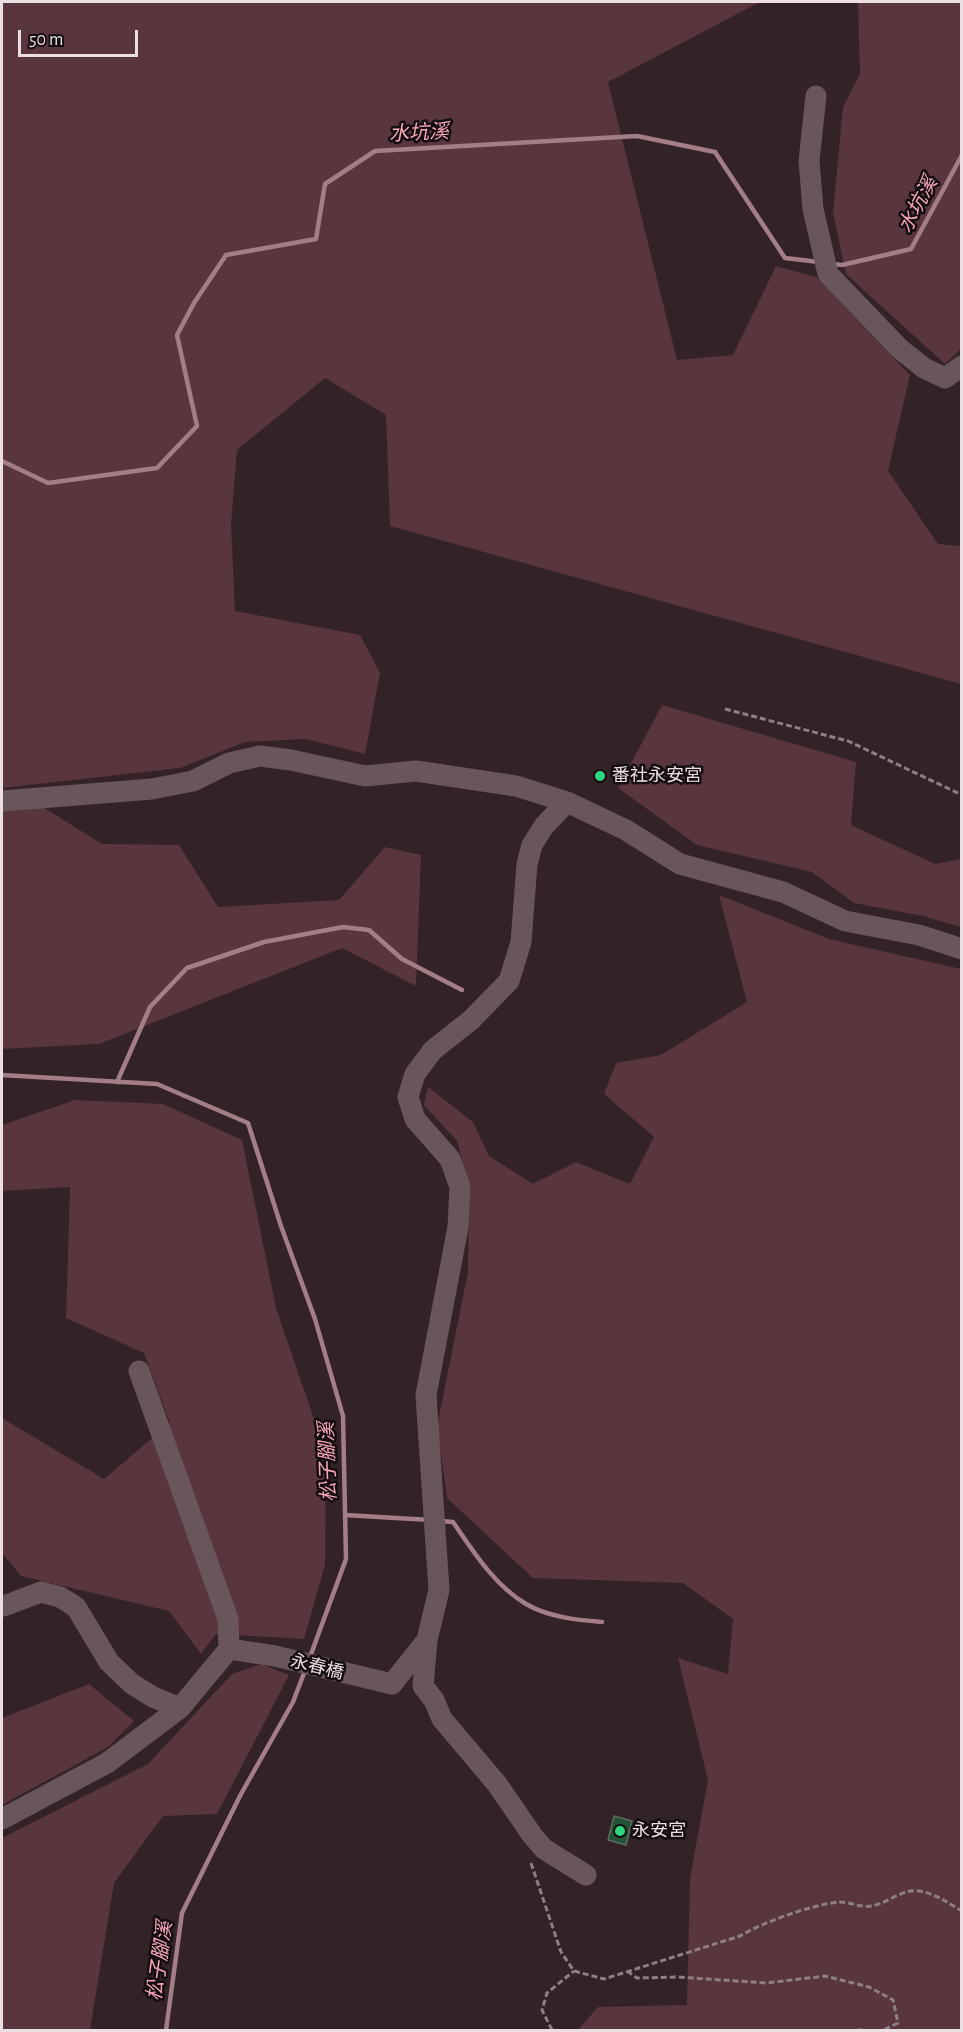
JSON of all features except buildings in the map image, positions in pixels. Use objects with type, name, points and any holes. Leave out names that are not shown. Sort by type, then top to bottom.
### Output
[{"type":"street","points":[[816,96],[809,161],[819,245],[828,274],[863,314],[924,368],[945,378],[962,366]]},
{"type":"street","points":[[2,801],[152,789],[193,781],[229,764],[260,756],[291,760],[365,776],[416,771],[505,784],[567,802],[626,830],[680,864],[783,892],[845,921],[920,935],[962,949]]},
{"type":"street","points":[[567,802],[544,826],[532,844],[527,864],[521,942],[509,981],[471,1020],[432,1050],[415,1074],[408,1097],[415,1119],[450,1159],[459,1187],[458,1227],[426,1395],[440,1590],[427,1640],[423,1686],[434,1700],[442,1719],[497,1784],[544,1849],[586,1875]]},
{"type":"street","points":[[2,1819],[107,1763],[180,1708],[229,1649],[228,1619],[139,1371]]},
{"type":"street","points":[[4,1606],[41,1592],[60,1597],[76,1607],[109,1662],[132,1684],[153,1697],[180,1708]]},
{"type":"street","name":"永春橋","points":[[229,1649],[275,1656],[392,1684],[427,1640]]},
{"type":"path","points":[[724,709],[848,741],[962,795]]},
{"type":"path","points":[[530,1832],[527,1847],[561,1952],[574,1971],[604,1979],[740,1936],[756,1927],[785,1917],[842,1902],[869,1906],[912,1891],[920,1891],[941,1898],[962,1911]]},
{"type":"path","points":[[552,2031],[542,2010],[547,1993],[574,1971]]},
{"type":"path","points":[[627,1971],[637,1978],[678,1977],[766,1983],[825,1976],[868,1987],[893,2000],[898,2023],[883,2031]]},
{"type":"path","points":[[857,2031],[864,2031]]},
{"type":"shaded area","points":[[2,2],[769,2],[756,4],[608,82],[677,360],[733,355],[776,266],[816,277],[910,375],[888,471],[938,544],[961,546],[961,684],[390,526],[386,415],[325,378],[237,450],[231,524],[235,611],[360,635],[380,673],[365,754],[306,739],[245,742],[180,768],[2,788]]},
{"type":"shaded area","points":[[858,2],[961,2],[962,348],[945,364],[846,274],[833,213],[843,107],[860,74]]},
{"type":"shaded area","points":[[662,705],[856,762],[851,825],[935,864],[961,859],[961,927],[923,916],[854,903],[812,872],[697,845],[618,788]]},
{"type":"shaded area","points":[[43,807],[102,844],[179,845],[218,907],[339,900],[385,847],[421,855],[416,986],[342,948],[99,1044],[2,1049],[2,808]]},
{"type":"shaded area","points":[[719,895],[829,939],[961,969],[961,2030],[578,2030],[598,2007],[687,2005],[690,1878],[708,1780],[678,1658],[728,1674],[733,1619],[683,1583],[533,1578],[447,1498],[437,1427],[468,1272],[469,1189],[457,1141],[424,1105],[428,1087],[473,1122],[489,1156],[533,1184],[576,1162],[630,1184],[654,1137],[604,1094],[616,1063],[661,1055],[747,1002]]},
{"type":"shaded area","points":[[75,1100],[163,1104],[242,1140],[276,1308],[326,1454],[325,1565],[304,1639],[216,1634],[201,1654],[169,1611],[21,1576],[2,1553],[2,1418],[104,1479],[170,1423],[144,1353],[66,1318],[70,1187],[3,1191],[2,1189],[2,1125]]},
{"type":"shaded area","points":[[261,1664],[289,1675],[217,1814],[163,1816],[114,1883],[90,2030],[2,2030],[2,1838],[148,1764],[232,1674]]},
{"type":"shaded area","points":[[89,1684],[134,1721],[108,1747],[2,1805],[2,1718]]},
{"type":"waterway","name":"水坑溪","points":[[2,461],[48,483],[157,468],[197,426],[177,335],[194,303],[226,255],[316,239],[325,184],[375,151],[637,136],[715,152],[785,258],[819,262]]},
{"type":"waterway","name":"水坑溪","points":[[833,264],[842,265],[911,249],[962,155]]},
{"type":"waterway","points":[[117,1082],[150,1007],[187,968],[264,942],[343,927],[369,930],[402,959],[462,990]]},
{"type":"waterway","name":"松子腳溪","points":[[2,1075],[157,1084],[248,1123],[281,1226],[315,1319],[343,1416],[346,1559],[310,1657]]},
{"type":"waterway","points":[[345,1515],[430,1520]]},
{"type":"waterway","points":[[441,1521],[453,1522],[476,1556],[494,1577],[526,1604],[553,1615],[602,1622]]},
{"type":"waterway","name":"松子腳溪","points":[[166,2030],[182,1913],[241,1794],[293,1702],[306,1668]]},
{"type":"place","name":"番社永安宮","points":[[600,776]]},
{"type":"place","name":"永安宮","points":[[620,1831]]}]
